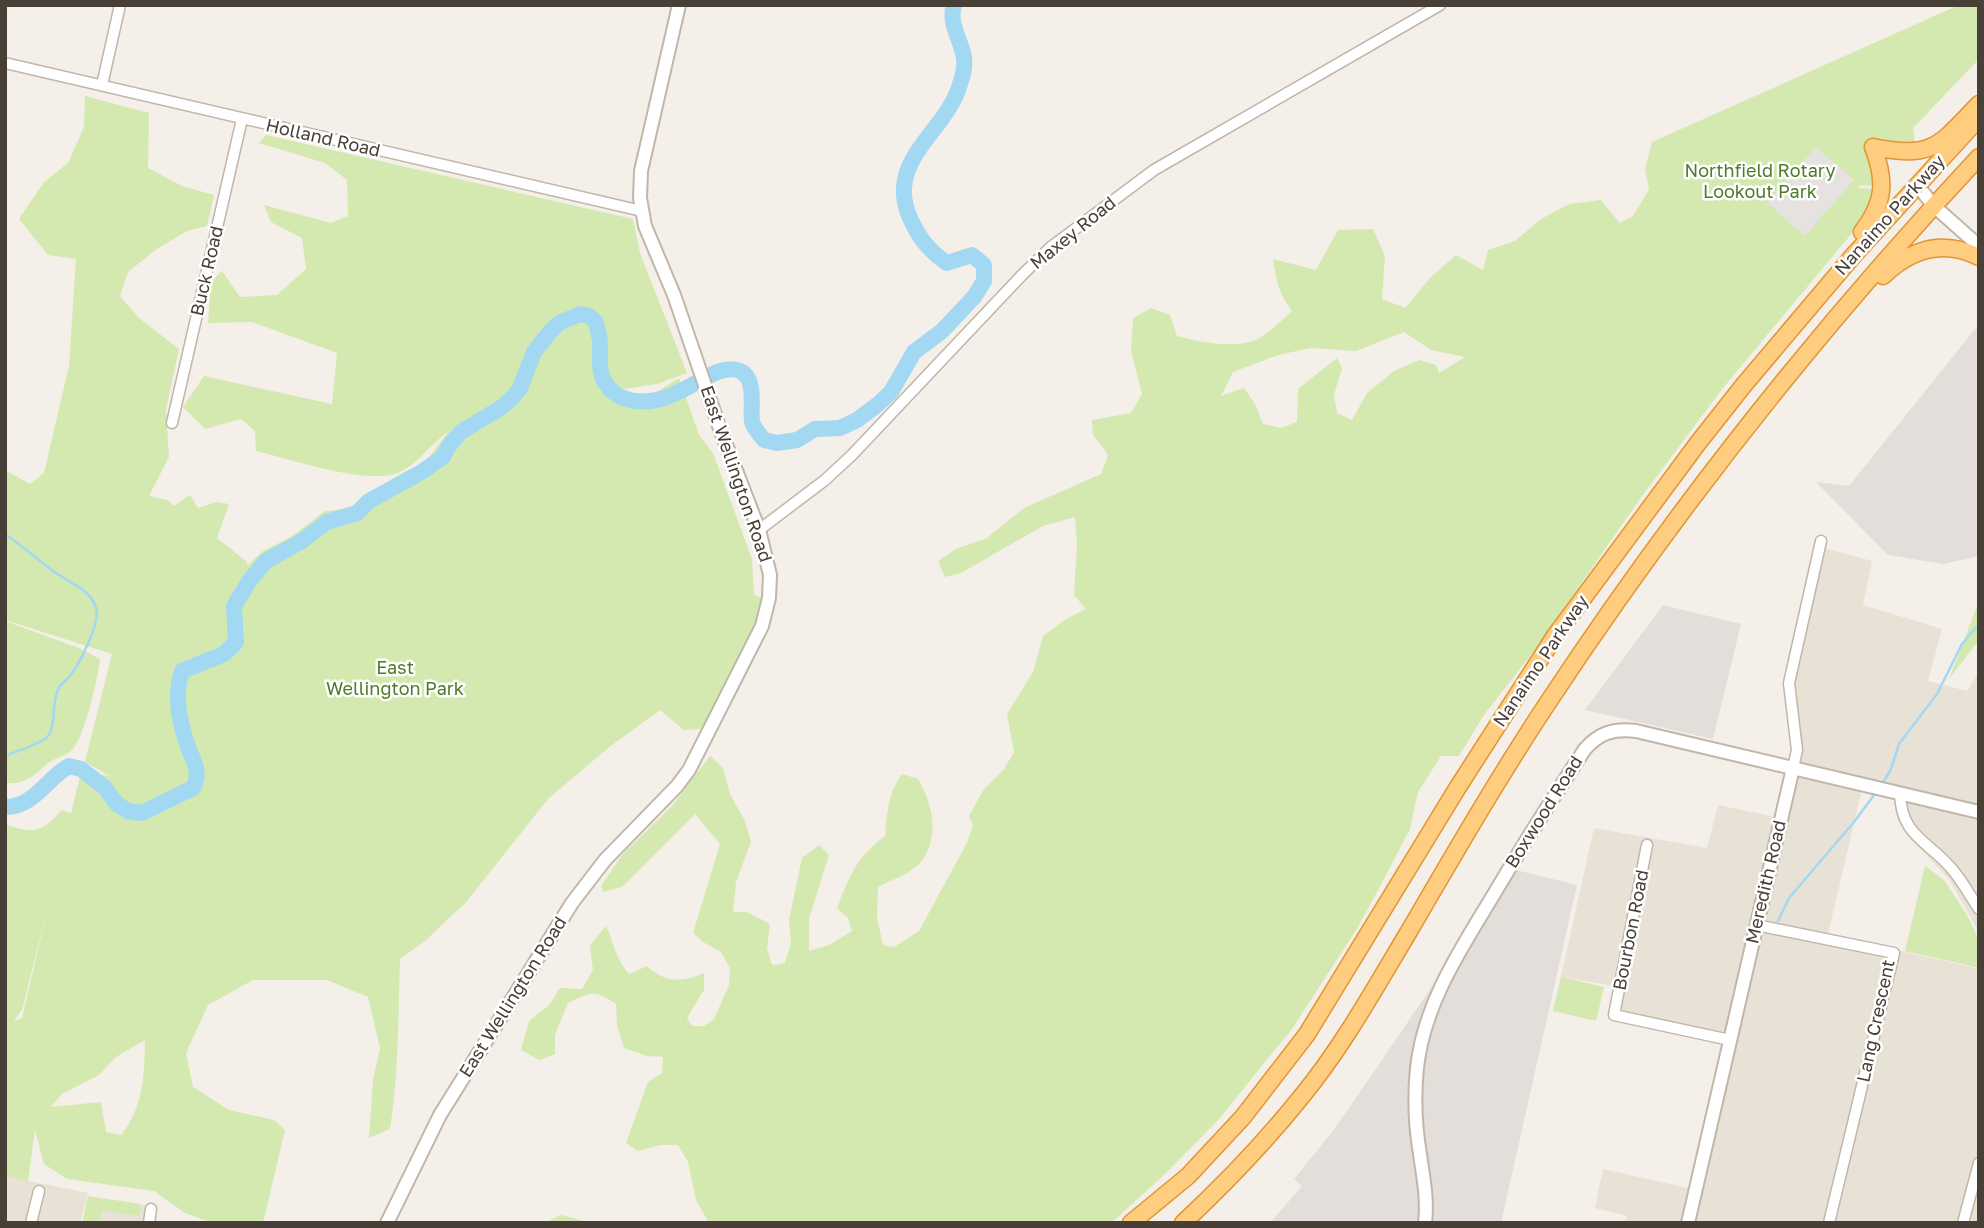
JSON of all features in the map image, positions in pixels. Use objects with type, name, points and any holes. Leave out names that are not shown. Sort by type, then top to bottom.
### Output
[{"type":"highway","points":[[1698,443],[1722,401],[1872,220],[1882,189],[1882,174],[1873,147],[1901,152],[1918,152],[1931,148],[1979,104]]},
{"type":"highway","name":"Nanaimo Parkway","points":[[1132,1223],[1188,1176],[1234,1127],[1307,1034],[1458,787],[1555,636],[1698,443],[1780,341],[1979,118]]},
{"type":"highway","name":"Nanaimo Parkway","points":[[1183,1223],[1237,1173],[1304,1094],[1364,1007],[1497,780],[1614,606],[1709,476],[1826,330],[1979,158]]},
{"type":"highway","points":[[1709,476],[1743,444],[1843,322],[1885,274],[1902,260],[1931,247],[1949,247],[1979,257]]},
{"type":"street","points":[[102,85],[120,5]]},
{"type":"street","name":"East Wellington Road","points":[[387,1223],[440,1115],[572,903],[605,860],[677,786],[695,760],[765,618],[769,562],[642,211],[640,180],[678,5]]},
{"type":"street","name":"Maxey Road","points":[[759,530],[825,480],[852,455],[1022,275],[1051,247],[1093,214],[1154,170],[1440,5]]},
{"type":"street","name":"Holland Road","points":[[5,62],[642,211]]},
{"type":"street","name":"Buck Road","points":[[172,422],[242,119]]},
{"type":"street","points":[[1917,185],[1934,206],[1979,246]]},
{"type":"street","name":"Meredith Road","points":[[1688,1223],[1797,750],[1789,684],[1821,541]]},
{"type":"street","name":"Boxwood Road","points":[[1425,1223],[1426,1203],[1415,1095],[1420,1045],[1433,1004],[1469,934],[1585,748],[1594,739],[1605,733],[1627,730],[1979,812]]},
{"type":"street","points":[[1900,793],[1900,811],[1910,830],[1951,868],[1979,909]]},
{"type":"street","name":"Bourbon Road","points":[[1647,845],[1614,1014],[1730,1040]]},
{"type":"street","name":"Lang Crescent","points":[[1756,925],[1894,953],[1829,1223]]},
{"type":"street","points":[[1963,1223],[1979,1163]]},
{"type":"street","points":[[31,1223],[38,1191]]},
{"type":"street","points":[[149,1223],[151,1209]]},
{"type":"shaded area","points":[[1816,147],[1854,180],[1805,236],[1767,203]]},
{"type":"shaded area","points":[[1979,324],[1979,556],[1943,564],[1888,555],[1816,482],[1849,486]]},
{"type":"shaded area","points":[[1824,548],[1872,561],[1863,605],[1942,629],[1928,681],[1967,691],[1979,672],[1979,808],[1797,765],[1794,682]]},
{"type":"shaded area","points":[[1663,605],[1741,624],[1713,739],[1585,710]]},
{"type":"shaded area","points":[[1797,774],[1862,789],[1828,934],[1979,969],[1979,1223],[1693,1223],[1735,1040],[1608,1016],[1614,986],[1561,977],[1594,828],[1707,848],[1718,805],[1786,819]]},
{"type":"shaded area","points":[[1893,797],[1979,817],[1979,932],[1949,879],[1905,833]]},
{"type":"shaded area","points":[[1508,868],[1577,885],[1501,1223],[1270,1223],[1302,1186],[1294,1179],[1332,1132],[1369,1079],[1476,922]]},
{"type":"shaded area","points":[[1603,1169],[1692,1189],[1685,1223],[1626,1223],[1627,1216],[1595,1208]]},
{"type":"shaded area","points":[[5,1176],[88,1193],[80,1223],[5,1223]]},
{"type":"shaded area","points":[[102,1204],[148,1205],[145,1223],[99,1223]]},
{"type":"green space","name":"Northfield Rotary Lookout Park","points":[[1959,5],[1979,5],[1979,59],[1913,128],[1915,145],[1898,144],[1875,169],[1875,186],[1860,185],[1858,188],[1876,189],[1863,220],[1723,388],[1642,496],[1537,647],[1484,715],[1459,756],[1441,756],[1418,792],[1410,829],[1358,927],[1292,1029],[1218,1120],[1166,1173],[1111,1223],[709,1223],[696,1200],[688,1162],[678,1145],[660,1145],[638,1151],[626,1143],[648,1082],[662,1073],[663,1057],[647,1056],[624,1048],[617,1025],[616,1004],[597,994],[582,996],[568,1003],[555,1035],[555,1054],[539,1060],[521,1050],[529,1021],[549,1005],[560,988],[582,989],[593,970],[590,945],[606,926],[618,957],[629,974],[647,966],[661,976],[674,980],[704,973],[704,990],[687,1018],[692,1026],[704,1026],[714,1019],[729,985],[730,968],[721,952],[693,933],[720,844],[695,814],[622,887],[603,892],[601,886],[623,854],[672,806],[710,756],[723,768],[730,794],[745,821],[751,842],[736,882],[733,912],[747,912],[770,924],[767,948],[772,965],[785,963],[791,943],[789,920],[802,858],[819,845],[829,855],[809,919],[809,951],[829,945],[852,931],[848,918],[837,908],[855,868],[867,852],[885,836],[891,796],[902,774],[918,779],[923,789],[931,810],[931,842],[917,866],[878,887],[877,917],[883,945],[894,947],[919,931],[967,843],[973,825],[969,816],[984,789],[1004,769],[1014,752],[1007,714],[1033,672],[1043,636],[1066,619],[1086,609],[1074,595],[1077,545],[1075,517],[1043,526],[961,573],[945,577],[938,561],[956,549],[987,538],[1024,508],[1101,474],[1108,455],[1093,435],[1092,420],[1131,413],[1142,394],[1131,351],[1133,318],[1151,308],[1170,315],[1177,336],[1221,344],[1254,341],[1292,311],[1279,287],[1273,259],[1316,270],[1338,230],[1373,229],[1385,256],[1382,299],[1405,308],[1430,278],[1456,255],[1483,270],[1488,250],[1515,241],[1541,219],[1569,204],[1601,200],[1620,223],[1633,216],[1649,189],[1645,170],[1652,142]],"holes":[[[1404,332],[1431,350],[1465,357],[1439,373],[1436,365],[1419,360],[1394,371],[1367,393],[1352,420],[1337,413],[1334,394],[1342,369],[1337,358],[1298,389],[1297,422],[1281,428],[1263,424],[1255,404],[1244,388],[1221,396],[1233,372],[1278,355],[1311,348],[1356,351]]]},
{"type":"green space","name":"East Wellington Park","points":[[85,96],[149,113],[148,168],[182,186],[214,195],[207,226],[187,231],[157,249],[128,272],[120,296],[139,318],[179,349],[166,410],[169,457],[149,496],[168,500],[174,506],[190,495],[198,508],[216,502],[229,504],[217,538],[248,565],[263,551],[291,537],[325,511],[366,504],[392,479],[425,462],[449,431],[402,471],[381,476],[364,476],[256,451],[255,431],[241,419],[205,429],[183,407],[204,376],[332,404],[337,353],[252,322],[208,323],[211,282],[222,271],[240,297],[277,295],[306,269],[302,238],[271,222],[264,205],[331,223],[348,216],[347,180],[325,163],[259,143],[266,135],[633,219],[640,253],[687,373],[657,384],[611,391],[647,398],[679,378],[699,435],[713,453],[752,559],[754,595],[763,598],[749,640],[702,729],[684,730],[660,710],[608,748],[548,799],[467,901],[425,941],[400,959],[397,1065],[390,1129],[369,1138],[373,1080],[380,1048],[368,997],[327,980],[253,980],[208,1005],[186,1053],[193,1087],[229,1110],[274,1120],[285,1130],[263,1223],[213,1223],[185,1213],[154,1191],[67,1179],[44,1164],[35,1130],[28,1181],[5,1176],[5,824],[24,830],[43,827],[62,810],[71,813],[81,772],[110,776],[85,762],[112,654],[5,620],[5,470],[30,484],[44,473],[69,366],[76,259],[48,255],[19,219],[44,182],[68,163],[84,127]],"holes":[[[47,911],[22,1018],[14,1021],[22,1010]],[[145,1040],[139,1101],[122,1135],[106,1132],[101,1102],[51,1107],[62,1094],[99,1075],[116,1057]]]},
{"type":"green space","points":[[1979,601],[1979,640],[1949,679]]},
{"type":"green space","points":[[5,621],[79,648],[100,659],[90,708],[76,745],[68,753],[18,783],[5,783]]},
{"type":"green space","points":[[1925,866],[1944,880],[1967,915],[1979,940],[1979,968],[1905,951]]},
{"type":"green space","points":[[1561,977],[1604,987],[1596,1021],[1553,1011]]},
{"type":"green space","points":[[88,1196],[141,1204],[140,1216],[102,1211],[100,1223],[82,1223]]},
{"type":"green space","points":[[561,1215],[592,1223],[544,1223]]},
{"type":"waterway","points":[[5,807],[15,806],[32,797],[69,766],[81,769],[104,787],[117,804],[128,811],[142,813],[193,788],[197,776],[195,764],[183,732],[178,706],[182,671],[224,654],[236,642],[234,606],[250,580],[266,561],[302,541],[327,522],[357,513],[369,501],[443,457],[461,432],[512,398],[520,388],[534,352],[559,323],[580,314],[589,316],[596,322],[602,376],[610,389],[623,398],[641,402],[658,400],[716,373],[728,369],[740,371],[749,380],[752,422],[764,440],[777,443],[797,440],[815,429],[840,428],[857,420],[877,405],[891,392],[914,352],[942,331],[974,297],[984,281],[984,265],[972,255],[947,263],[930,249],[913,225],[904,198],[905,179],[911,163],[953,101],[962,78],[964,57],[954,25],[954,5]]},
{"type":"waterway","points":[[5,534],[90,596],[97,615],[84,653],[56,694],[49,735],[36,744],[5,756]]},
{"type":"waterway","points":[[1881,786],[1891,769],[1899,744],[1937,694],[1962,644],[1979,624]]},
{"type":"waterway","points":[[1778,921],[1789,898],[1877,791]]}]
